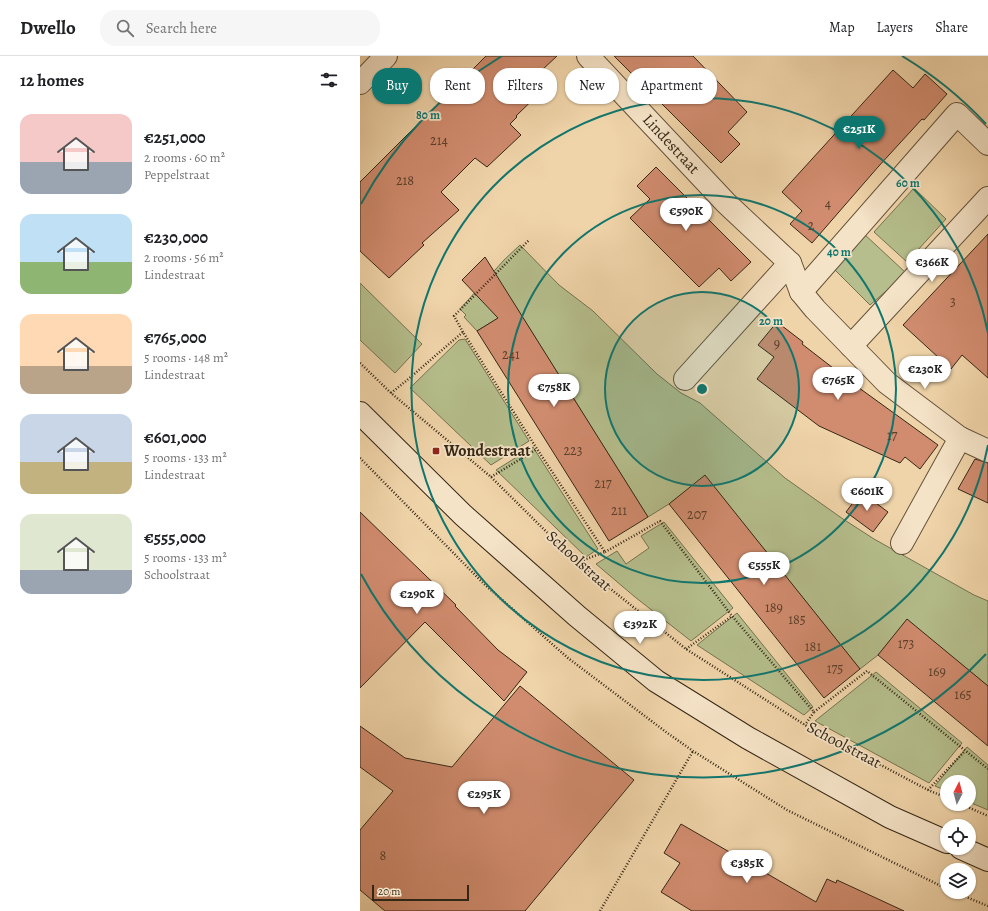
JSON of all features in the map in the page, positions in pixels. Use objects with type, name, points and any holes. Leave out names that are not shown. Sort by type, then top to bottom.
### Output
[{"type":"street","points":[[360,83],[386,56]]},
{"type":"street","name":"Lindestraat","points":[[588,56],[726,203],[790,263],[801,292],[815,309],[887,383],[960,438],[988,451]]},
{"type":"street","points":[[801,292],[957,114],[988,144]]},
{"type":"street","points":[[851,346],[988,198]]},
{"type":"street","points":[[685,379],[790,263]]},
{"type":"street","points":[[360,413],[463,515],[577,616],[656,681],[755,742],[890,816],[940,839]]},
{"type":"street","points":[[902,543],[960,438]]},
{"type":"street","points":[[976,855],[988,860]]},
{"type":"path","points":[[529,240],[454,316],[537,449],[605,552]]},
{"type":"path","points":[[391,393],[463,332]]},
{"type":"path","name":"Schoolstraat","points":[[360,363],[391,393],[491,477],[578,563],[686,649],[805,725],[940,795]]},
{"type":"path","points":[[491,477],[537,449]]},
{"type":"path","points":[[578,563],[605,552],[660,521],[732,616],[814,712]]},
{"type":"path","points":[[686,649],[732,616]]},
{"type":"path","points":[[805,725],[814,712],[867,671],[988,769]]},
{"type":"path","points":[[600,911],[693,751]]},
{"type":"path","points":[[928,790],[965,751]]},
{"type":"path","points":[[976,811],[988,816]]},
{"type":"path","points":[[971,899],[988,906]]},
{"type":"green space","points":[[914,188],[946,219],[907,262],[874,232]]},
{"type":"green space","points":[[863,233],[905,272],[892,286],[870,305],[832,267]]},
{"type":"green space","points":[[520,245],[559,285],[593,311],[657,374],[681,393],[700,403],[785,478],[874,539],[974,595],[988,601],[988,686],[907,620],[878,655],[860,669],[705,476],[669,504],[648,517],[516,307],[477,331],[464,317],[466,315],[460,309],[504,260]]},
{"type":"green space","points":[[360,283],[422,344],[395,373],[360,340]]},
{"type":"green space","points":[[465,339],[529,441],[491,465],[410,388],[459,340]]},
{"type":"green space","points":[[533,447],[598,549],[586,557],[496,470]]},
{"type":"green space","points":[[664,522],[733,608],[691,641],[596,564],[617,551],[626,564],[649,548],[641,536]]},
{"type":"green space","points":[[737,613],[813,707],[804,715],[697,645]]},
{"type":"green space","points":[[876,672],[962,743],[929,783],[815,721]]},
{"type":"green space","points":[[967,747],[988,765],[988,810],[976,805],[976,775],[944,775]]},
{"type":"green space","points":[[940,780],[940,788],[935,786]]},
{"type":"building","points":[[486,56],[557,56],[544,68],[493,68],[493,104],[528,104],[510,124],[521,135],[487,167],[475,158],[441,192],[459,210],[422,243],[424,245],[389,278],[360,251],[360,182],[438,104],[485,104],[485,68],[474,68]]},
{"type":"building","points":[[614,56],[693,56],[705,68],[627,68]]},
{"type":"building","points":[[893,70],[913,88],[925,74],[947,94],[878,167],[812,243],[790,224],[802,211],[782,192]]},
{"type":"building","points":[[717,81],[747,112],[728,132],[740,144],[721,163],[662,104],[717,104]]},
{"type":"building","points":[[656,167],[751,262],[731,281],[719,268],[699,287],[630,218],[650,199],[637,186]]},
{"type":"building","points":[[988,234],[988,378],[962,355],[951,369],[903,325]]},
{"type":"building","points":[[485,257],[648,517],[609,541],[477,331],[498,318],[462,280]]},
{"type":"building","points":[[777,322],[803,342],[802,344],[855,385],[938,445],[920,469],[905,457],[900,463],[819,426],[757,379],[774,357],[758,345]]},
{"type":"building","points":[[975,459],[988,463],[988,503],[958,489]]},
{"type":"building","points":[[705,475],[860,669],[824,698],[669,504]]},
{"type":"building","points":[[861,492],[888,512],[873,532],[846,512]]},
{"type":"building","points":[[360,512],[456,605],[455,606],[498,650],[527,672],[504,701],[425,622],[360,688]]},
{"type":"building","points":[[907,619],[988,686],[988,746],[878,655]]},
{"type":"building","points":[[520,686],[634,780],[525,911],[385,911],[360,890],[360,830],[393,791],[360,767],[360,726],[405,758],[452,767]]},
{"type":"building","points":[[681,824],[816,902],[827,879],[836,883],[837,880],[904,911],[692,911],[661,892],[680,863],[664,853]]},
{"type":"place","name":"Wondestraat","points":[[436,451]]}]
